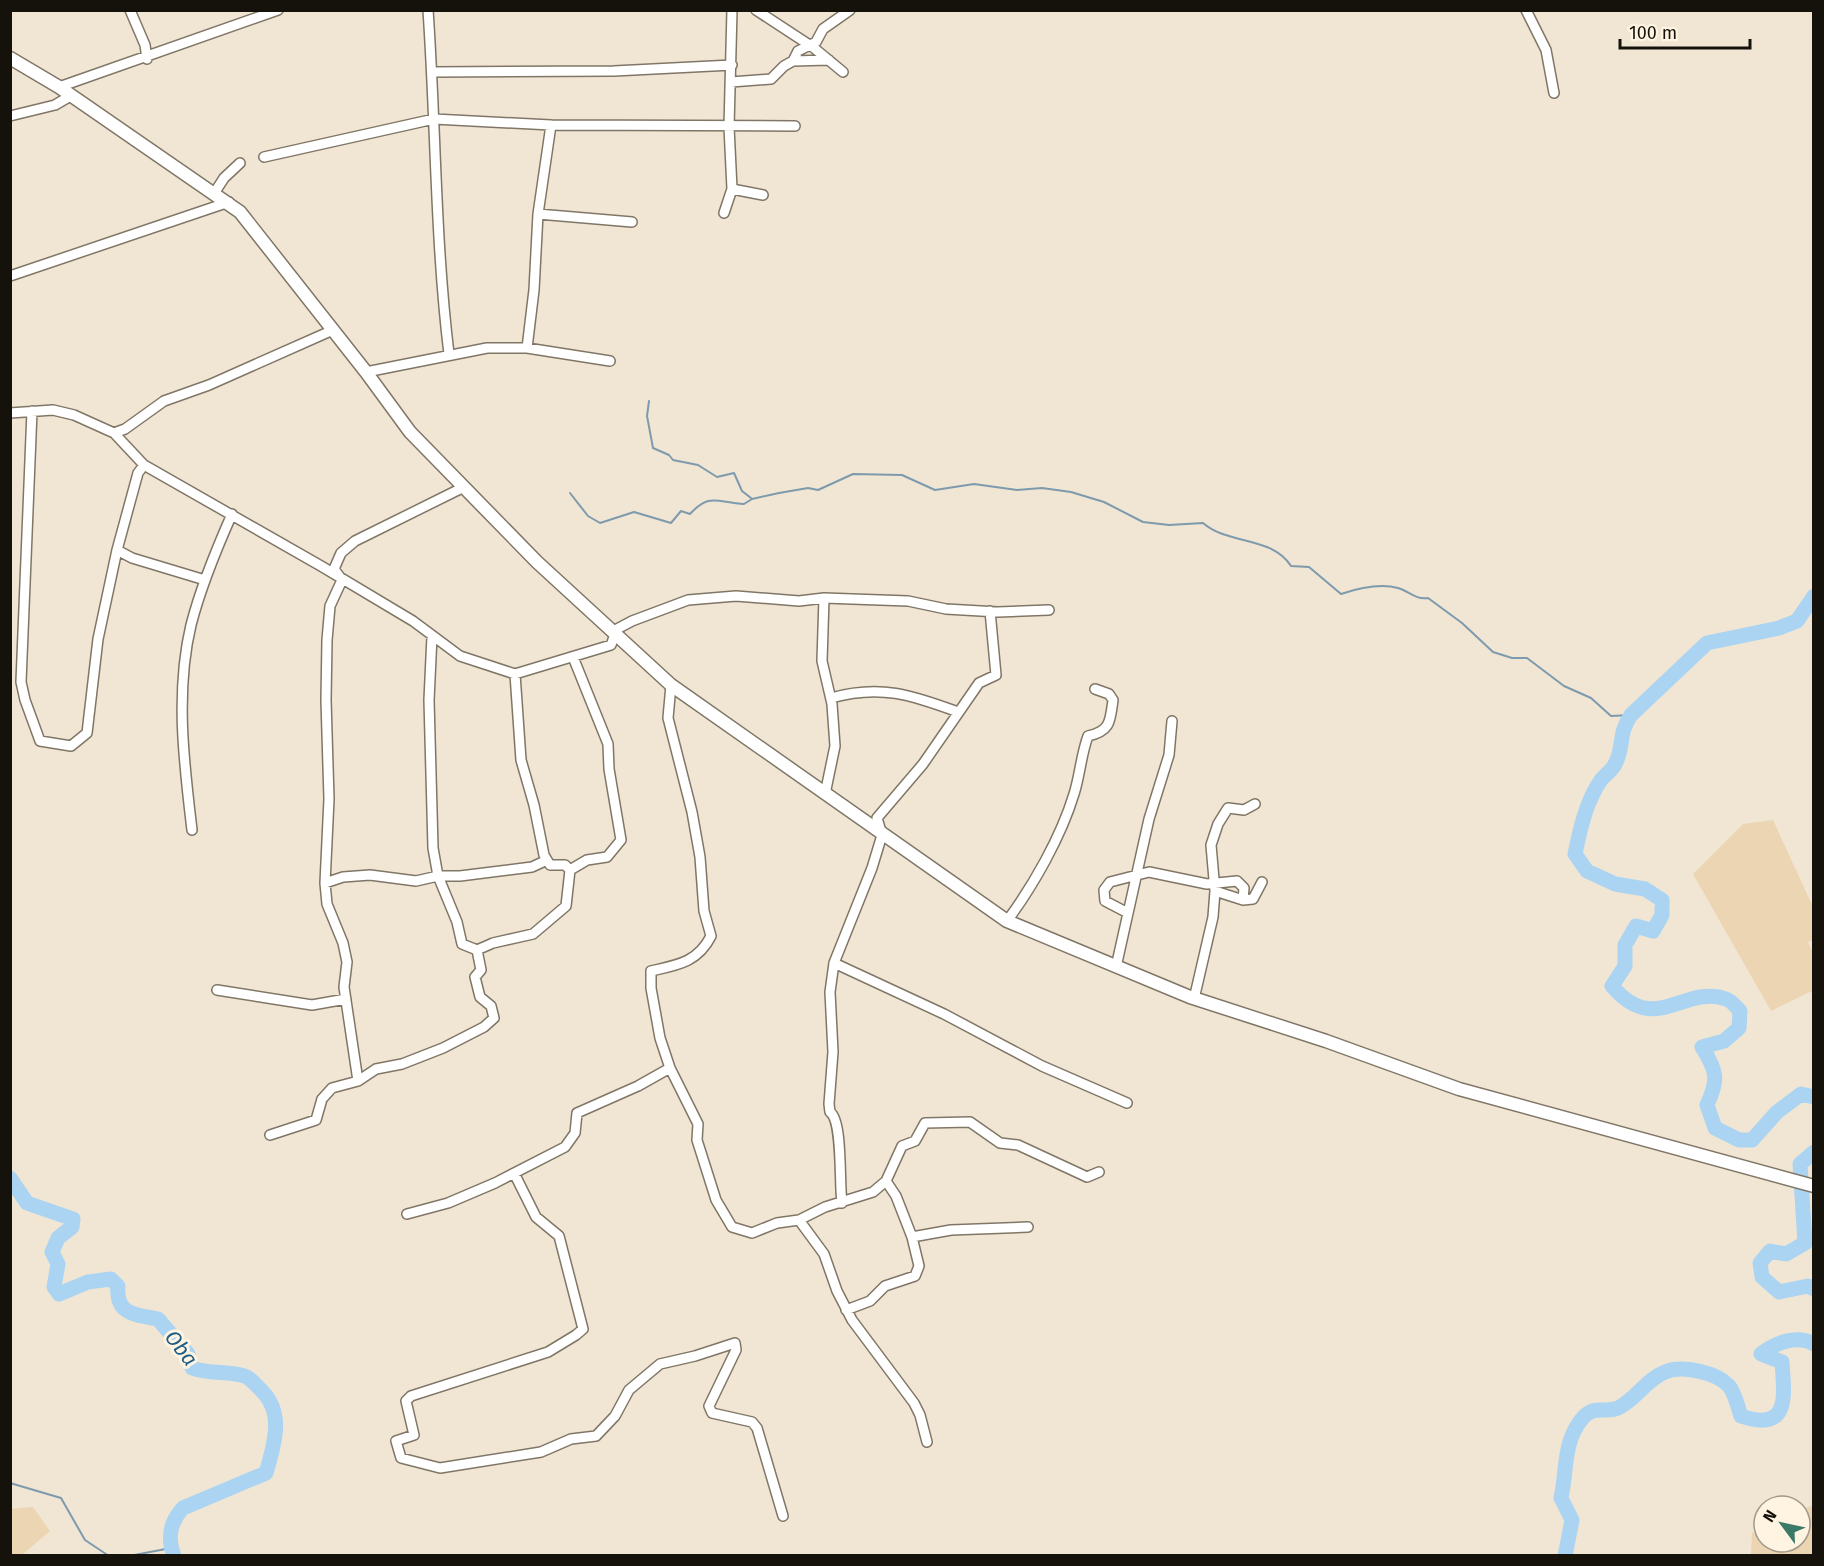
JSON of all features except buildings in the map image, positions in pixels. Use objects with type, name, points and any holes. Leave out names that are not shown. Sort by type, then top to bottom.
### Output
[{"type":"street","points":[[130,10],[145,45],[147,58]]},
{"type":"street","points":[[59,87],[147,58],[278,10]]},
{"type":"street","points":[[428,10],[433,72],[443,309],[449,354]]},
{"type":"street","points":[[724,213],[732,189],[729,127],[732,10]]},
{"type":"street","points":[[756,10],[809,45],[843,72]]},
{"type":"street","points":[[1526,10],[1546,50],[1554,93]]},
{"type":"street","points":[[793,61],[798,51],[816,42],[823,29],[850,11]]},
{"type":"street","points":[[10,58],[72,95],[215,192],[240,212],[366,372],[410,432],[462,488],[537,562],[671,685],[1007,921],[1194,999],[1326,1041],[1459,1089],[1814,1186]]},
{"type":"street","points":[[731,82],[771,79],[784,66],[793,61],[829,60]]},
{"type":"street","points":[[433,72],[614,71],[732,65]]},
{"type":"street","points":[[10,116],[55,105],[72,95]]},
{"type":"street","points":[[264,157],[434,119],[552,125],[795,126]]},
{"type":"street","points":[[527,348],[534,290],[538,214],[552,125]]},
{"type":"street","points":[[215,192],[240,163]]},
{"type":"street","points":[[732,189],[763,195]]},
{"type":"street","points":[[10,276],[229,202]]},
{"type":"street","points":[[538,214],[632,222]]},
{"type":"street","points":[[114,433],[125,429],[164,401],[209,386],[333,330]]},
{"type":"street","points":[[366,372],[487,348],[527,348],[610,361]]},
{"type":"street","points":[[10,413],[53,410],[74,415],[114,433],[144,465],[413,621],[460,656],[515,674],[611,645],[617,629],[688,600],[736,596],[800,601],[824,598],[908,601],[946,609],[990,612],[1049,610]]},
{"type":"street","points":[[32,411],[21,682],[40,741],[71,746],[87,733],[98,639],[117,550],[138,473],[144,465]]},
{"type":"street","points":[[342,580],[334,569],[336,562],[355,541],[462,488]]},
{"type":"street","points":[[192,830],[182,751],[185,674],[191,627],[205,580],[232,514]]},
{"type":"street","points":[[117,550],[132,558],[205,580]]},
{"type":"street","points":[[342,580],[330,606],[327,640],[328,799],[325,883],[327,904],[343,943],[347,962],[344,987],[358,1081]]},
{"type":"street","points":[[824,598],[822,662],[831,698],[835,746],[825,794]]},
{"type":"street","points":[[842,1203],[839,1134],[837,1119],[830,1112],[829,1104],[829,1080],[833,1052],[830,992],[834,963],[856,903],[872,868],[882,835],[877,818],[923,764],[979,684],[996,675],[990,612]]},
{"type":"street","points":[[432,636],[429,700],[431,798],[438,876],[457,922],[462,944],[477,950],[494,943],[533,934],[566,906],[570,870]]},
{"type":"street","points":[[570,870],[587,860],[607,856],[621,840],[609,769],[608,744],[573,657]]},
{"type":"street","points":[[515,674],[521,760],[547,860],[550,865],[566,866],[570,870]]},
{"type":"street","points":[[671,685],[668,718],[689,800],[700,857],[704,911],[711,936],[703,952],[678,965],[651,971],[651,988],[660,1038],[670,1068],[698,1124],[697,1140],[716,1200],[732,1227],[752,1233],[777,1223],[799,1220],[825,1207],[873,1192],[886,1181],[902,1146],[915,1141],[925,1123],[970,1122],[1000,1143],[1018,1145],[1087,1177],[1099,1172]]},
{"type":"street","points":[[1007,921],[1050,849],[1074,794],[1088,736],[1102,733],[1108,726],[1113,700],[1109,694],[1095,689]]},
{"type":"street","points":[[831,698],[854,692],[888,691],[958,712]]},
{"type":"street","points":[[1116,967],[1149,819],[1169,755],[1172,721]]},
{"type":"street","points":[[1194,999],[1213,917],[1214,887],[1210,845],[1227,808],[1244,810],[1255,804]]},
{"type":"street","points":[[325,883],[343,877],[388,876],[416,881],[438,876],[460,876],[532,867],[547,860]]},
{"type":"street","points":[[1128,913],[1105,901],[1104,890],[1110,882],[1149,872],[1214,887],[1244,900],[1253,899],[1262,882]]},
{"type":"street","points":[[1214,887],[1237,881],[1244,888],[1244,900]]},
{"type":"street","points":[[270,1135],[316,1120],[322,1099],[332,1088],[358,1081],[376,1069],[402,1064],[464,1039],[494,1018],[491,1006],[480,997],[475,977],[481,970],[477,950]]},
{"type":"street","points":[[834,963],[944,1014],[1042,1066],[1127,1103]]},
{"type":"street","points":[[217,990],[312,1005],[346,999]]},
{"type":"street","points":[[407,1214],[448,1203],[565,1147],[575,1133],[577,1113],[638,1086],[670,1068]]},
{"type":"street","points":[[514,1173],[536,1217],[559,1236],[583,1329],[548,1352],[411,1396],[406,1401],[406,1408],[414,1435],[396,1441],[401,1458],[440,1468],[541,1452],[571,1439],[596,1436],[615,1416],[628,1390],[660,1364],[735,1343],[736,1350],[710,1406],[712,1413],[752,1422],[757,1428],[783,1516]]},
{"type":"street","points":[[846,1310],[870,1301],[885,1286],[915,1276],[919,1266],[912,1237],[896,1196],[886,1181]]},
{"type":"street","points":[[799,1220],[824,1254],[846,1310],[914,1403],[927,1442]]},
{"type":"street","points":[[912,1237],[951,1230],[1029,1227]]},
{"type":"shaded area","points":[[1773,820],[1813,907],[1813,940],[1808,942],[1813,953],[1814,990],[1771,1011],[1693,874],[1743,824]]},
{"type":"shaded area","points":[[1812,1505],[1813,1555],[1751,1555],[1752,1533],[1752,1554],[1812,1554]]},
{"type":"shaded area","points":[[33,1507],[50,1531],[22,1555],[11,1555],[11,1509]]},
{"type":"waterway","points":[[649,401],[647,416],[653,448],[669,455],[673,460],[698,465],[717,477],[734,473],[742,491],[751,498]]},
{"type":"waterway","points":[[570,493],[588,516],[600,523],[634,512],[671,523],[681,511],[690,514],[697,507],[709,501],[744,504],[752,499],[779,493],[808,488],[818,490],[853,474],[902,475],[935,490],[974,484],[1017,490],[1042,488],[1071,492],[1104,502],[1143,522],[1169,525],[1203,523],[1225,535],[1273,550],[1283,556],[1291,566],[1309,567],[1341,594],[1362,588],[1384,586],[1398,588],[1419,598],[1428,598],[1462,623],[1493,652],[1512,658],[1527,658],[1564,686],[1591,698],[1611,716],[1631,715]]},
{"type":"waterway","points":[[1814,596],[1797,621],[1779,628],[1707,643],[1631,715],[1624,729],[1617,759],[1596,788],[1588,806],[1575,854],[1587,871],[1615,884],[1645,889],[1662,900],[1662,915],[1653,931],[1636,926],[1625,945],[1625,966],[1612,986],[1628,1001],[1642,1007],[1656,1009],[1711,996],[1732,1002],[1740,1011],[1739,1028],[1724,1041],[1702,1047],[1715,1075],[1715,1082],[1707,1105],[1715,1128],[1739,1140],[1752,1140],[1777,1112],[1801,1094],[1814,1097]]},
{"type":"waterway","points":[[1814,1152],[1800,1164],[1805,1243],[1786,1254],[1770,1251],[1760,1263],[1762,1277],[1779,1292],[1808,1286],[1814,1289]]},
{"type":"waterway","name":"Oba","points":[[10,1178],[27,1203],[73,1219],[72,1227],[58,1238],[52,1252],[58,1264],[54,1287],[59,1294],[88,1282],[111,1279],[118,1286],[118,1296],[124,1308],[135,1314],[158,1319],[188,1354],[192,1368],[247,1377],[268,1399],[273,1409],[276,1430],[266,1473],[183,1508],[171,1530],[174,1556]]},
{"type":"waterway","points":[[1565,1556],[1572,1520],[1561,1498],[1568,1448],[1575,1429],[1586,1415],[1595,1410],[1618,1408],[1659,1375],[1680,1369],[1698,1371],[1723,1381],[1735,1396],[1741,1416],[1757,1420],[1769,1419],[1781,1408],[1782,1362],[1761,1354],[1786,1341],[1801,1340],[1814,1344]]},
{"type":"waterway","points":[[10,1483],[61,1498],[85,1540],[109,1556]]},
{"type":"waterway","points":[[129,1556],[171,1548]]}]
